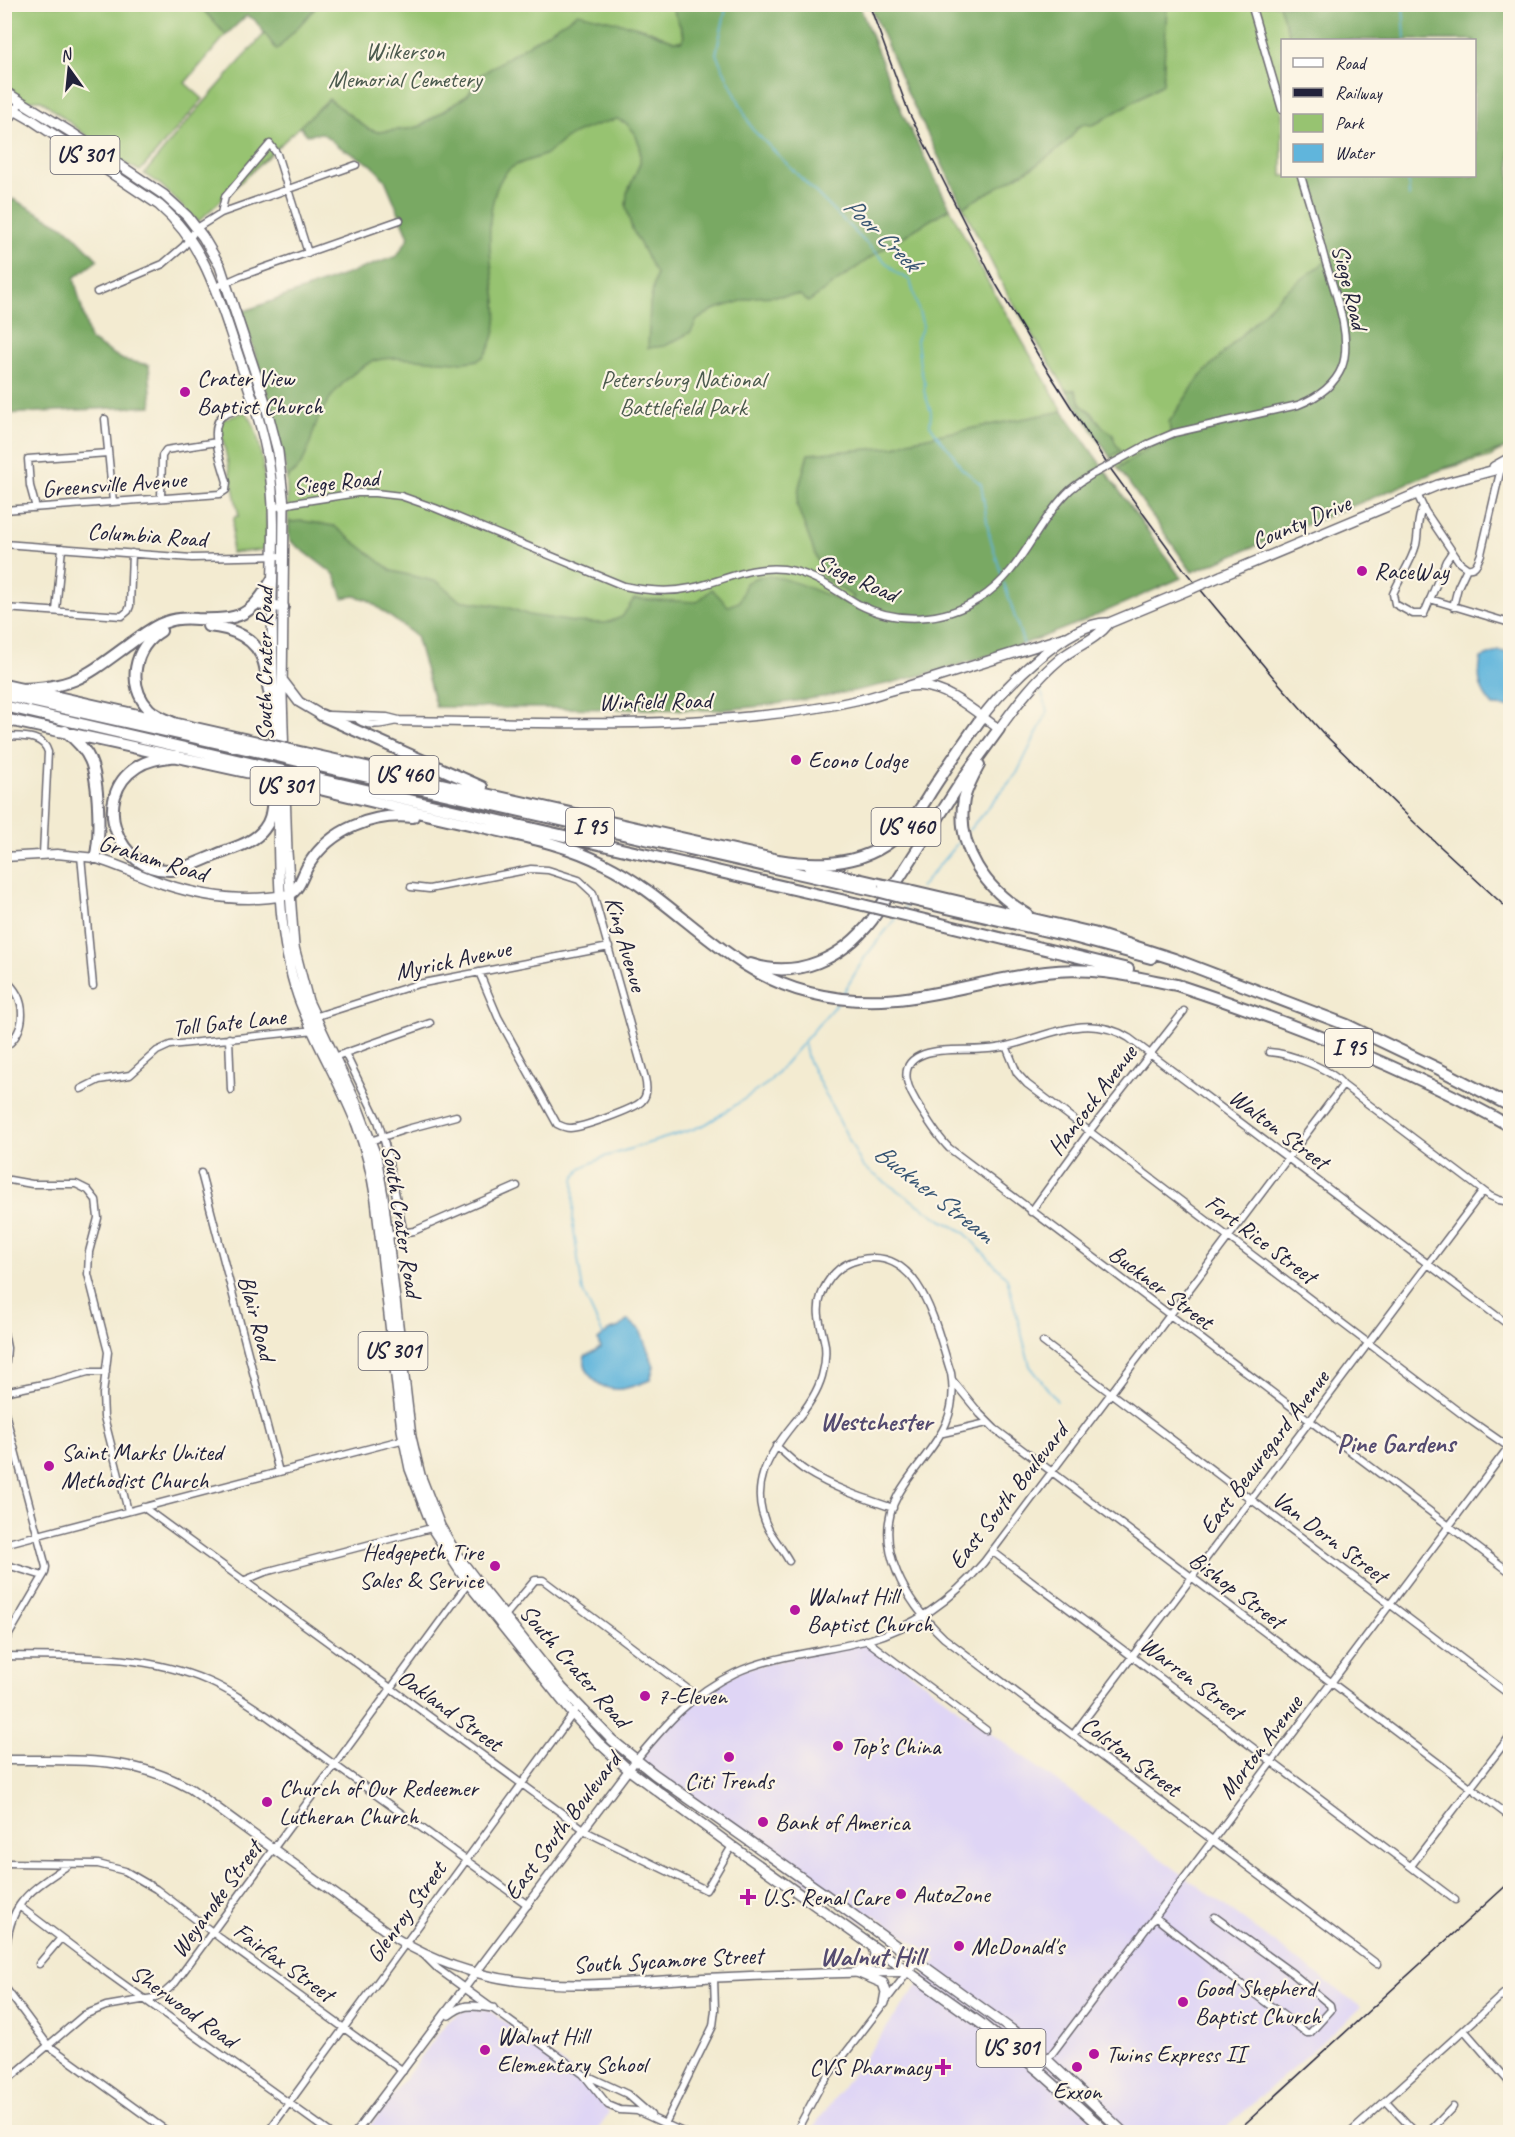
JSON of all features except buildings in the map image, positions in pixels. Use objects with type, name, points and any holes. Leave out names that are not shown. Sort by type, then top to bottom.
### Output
[{"type":"highway","points":[[19,688],[57,687],[78,680],[145,633],[165,622],[181,618],[225,620],[238,616],[256,604],[272,580]]},
{"type":"highway","points":[[256,604],[277,606]]},
{"type":"highway","points":[[174,723],[146,706],[138,691],[135,675],[140,654],[148,641],[158,632],[175,625],[226,628],[246,638],[257,649],[264,663],[268,694],[273,705]]},
{"type":"highway","points":[[4,685],[174,723],[256,747]]},
{"type":"highway","name":"I 95","points":[[4,695],[303,757],[880,888]]},
{"type":"highway","points":[[4,706],[253,768]]},
{"type":"highway","points":[[321,715],[504,797]]},
{"type":"highway","name":"US 460","points":[[4,717],[177,756],[253,768],[569,849],[607,865],[641,887],[733,957],[765,968],[790,968],[823,961],[848,947],[872,920],[967,773],[999,729]]},
{"type":"highway","name":"US 460","points":[[303,757],[504,797],[784,861],[833,864],[860,858],[884,847],[912,820],[982,717]]},
{"type":"highway","points":[[65,731],[86,752],[93,768],[99,841],[95,858]]},
{"type":"highway","points":[[991,740],[972,778],[965,799],[964,820],[968,845],[978,868],[993,889],[1012,905],[1035,919]]},
{"type":"highway","points":[[177,756],[154,759],[137,767],[123,780],[112,810],[114,825],[121,843],[133,857],[154,868],[171,870],[184,868],[255,838],[269,823],[273,795],[277,786]]},
{"type":"highway","name":"I 95","points":[[300,779],[863,904],[1084,957],[1181,986],[1371,1056],[1459,1098],[1510,1126]]},
{"type":"highway","points":[[285,896],[296,890],[305,871],[319,851],[337,835],[359,823],[381,817],[399,816],[468,824]]},
{"type":"highway","points":[[784,861],[880,888],[1035,919],[1117,940],[1174,959],[1226,980]]},
{"type":"highway","name":"I 95","points":[[906,894],[1077,938],[1226,980],[1347,1025],[1510,1106]]},
{"type":"highway","points":[[733,957],[760,975],[794,989],[858,1001],[903,1000],[1018,976],[1070,970],[1108,972],[1181,986]]},
{"type":"main road","name":"South Crater Road","points":[[4,91],[165,195],[197,228],[220,266],[265,402],[278,452],[284,505],[284,556],[277,606],[273,705],[285,896],[298,969],[311,1018],[367,1142],[407,1438]]},
{"type":"main road","name":"South Crater Road","points":[[4,104],[153,200],[171,215],[203,258],[216,287],[254,406],[267,457],[273,508],[272,580],[277,606],[282,678],[285,896]]},
{"type":"main road","points":[[1484,472],[1510,458]]},
{"type":"main road","name":"County Drive","points":[[982,717],[997,697],[1027,667],[1074,634],[1098,622],[1109,623],[1446,482],[1506,467]]},
{"type":"main road","name":"County Drive","points":[[999,729],[1038,679],[1062,657],[1101,633],[1109,623]]},
{"type":"main road","points":[[909,686],[1074,634]]},
{"type":"main road","points":[[282,678],[299,702],[321,715]]},
{"type":"main road","points":[[909,686],[929,687],[945,692],[999,729]]},
{"type":"main road","name":"Winfield Road","points":[[321,715],[387,718],[399,721],[666,722],[808,710],[858,700],[909,686]]},
{"type":"main road","name":"Graham Road","points":[[4,857],[43,854],[81,856],[95,858],[202,895],[240,899],[285,896]]},
{"type":"main road","name":"South Crater Road","points":[[317,1030],[334,1057],[356,1103],[380,1178],[388,1235],[410,1469],[445,1550],[576,1710],[598,1742],[629,1770],[983,2025],[1039,2071],[1107,2133]]},
{"type":"main road","name":"South Crater Road","points":[[576,1710],[636,1760],[1005,2025],[1047,2061],[1123,2133]]},
{"type":"main road","name":"South Sycamore Street","points":[[4,1760],[112,1762],[151,1770],[191,1789],[405,1944],[442,1962],[476,1974],[513,1981],[554,1984],[909,1972]]},
{"type":"main road","points":[[857,1972],[874,1961],[875,1953],[871,1944]]},
{"type":"main road","points":[[909,1972],[916,1961]]},
{"type":"main road","points":[[857,1972],[883,1983],[886,1992],[884,2003]]},
{"type":"street","points":[[1251,4],[1281,108]]},
{"type":"street","points":[[4,131],[21,100]]},
{"type":"street","points":[[221,213],[225,197],[270,144],[277,154],[308,253]]},
{"type":"street","points":[[97,292],[153,269],[174,256],[191,239],[197,228],[221,213],[356,165]]},
{"type":"street","name":"Siege Road","points":[[273,508],[357,493],[391,494],[428,505],[624,586],[650,591],[676,591],[708,584],[740,572],[768,568],[783,569],[813,577],[869,609],[894,616],[921,618],[956,610],[991,591],[1020,561],[1067,492],[1095,473],[1148,444],[1174,433],[1298,405],[1314,399],[1335,380],[1344,359],[1345,335],[1301,177]]},
{"type":"street","points":[[216,287],[400,220]]},
{"type":"street","points":[[161,498],[162,462],[164,453],[168,449],[217,442],[215,429],[221,418],[265,402]]},
{"type":"street","points":[[105,419],[113,502]]},
{"type":"street","name":"Greensville Avenue","points":[[4,510],[220,494],[226,490],[228,482],[217,442]]},
{"type":"street","points":[[36,508],[30,486],[28,459],[108,453]]},
{"type":"street","points":[[1417,494],[1452,552],[1467,568],[1473,568],[1481,554],[1506,467]]},
{"type":"street","points":[[1423,507],[1419,516],[1413,555],[1394,592],[1395,604],[1406,612],[1422,615],[1452,552]]},
{"type":"street","name":"Columbia Road","points":[[4,544],[192,558],[284,556]]},
{"type":"street","points":[[56,611],[63,548]]},
{"type":"street","points":[[4,608],[122,616],[130,608],[132,553]]},
{"type":"street","points":[[1453,607],[1458,587],[1467,568]]},
{"type":"street","points":[[1430,599],[1510,623]]},
{"type":"street","points":[[4,736],[37,739],[46,747],[43,854]]},
{"type":"street","points":[[81,856],[93,986]]},
{"type":"street","name":"King Avenue","points":[[411,887],[429,889],[531,869],[548,870],[579,880],[593,893],[647,1086],[644,1098],[632,1108],[580,1127],[561,1126],[553,1120],[498,1017],[485,991],[479,972]]},
{"type":"street","name":"Myrick Avenue","points":[[311,1018],[407,986],[609,947]]},
{"type":"street","points":[[4,979],[15,990],[22,1006],[20,1029],[12,1042],[4,1048]]},
{"type":"street","name":"Hancock Avenue","points":[[1031,1212],[1089,1132],[1184,1011]]},
{"type":"street","points":[[334,1057],[430,1023]]},
{"type":"street","name":"Walton Street","points":[[1006,1046],[1071,1027],[1092,1025],[1120,1033],[1510,1326]]},
{"type":"street","name":"Toll Gate Lane","points":[[81,1089],[99,1080],[130,1075],[157,1051],[170,1045],[317,1030]]},
{"type":"street","points":[[229,1038],[231,1090]]},
{"type":"street","name":"Fort Rice Street","points":[[1006,1046],[1013,1065],[1022,1079],[1467,1418],[1510,1446]]},
{"type":"street","name":"Buckner Street","points":[[1006,1046],[922,1055],[909,1066],[906,1080],[909,1091],[941,1141],[1031,1212],[1510,1572]]},
{"type":"street","points":[[1269,1052],[1279,1053],[1332,1074],[1343,1085],[1484,1191],[1499,1200],[1510,1202]]},
{"type":"street","points":[[345,1053],[370,1102],[383,1137],[404,1234]]},
{"type":"street","name":"East South Boulevard","points":[[356,2133],[636,1760],[676,1713],[697,1696],[733,1674],[760,1664],[867,1640],[902,1627],[923,1616],[960,1588],[992,1551],[1343,1085]]},
{"type":"street","points":[[367,1142],[456,1116]]},
{"type":"street","name":"Blair Road","points":[[201,1173],[279,1472]]},
{"type":"street","points":[[4,1179],[32,1184],[76,1185],[88,1190],[96,1200],[98,1218],[89,1252],[88,1274],[106,1343],[104,1417],[128,1511]]},
{"type":"street","points":[[388,1235],[404,1234],[518,1186]]},
{"type":"street","name":"East Beauregard Avenue","points":[[1073,1735],[1484,1191]]},
{"type":"street","points":[[776,1446],[803,1469],[828,1483],[861,1498],[893,1508],[909,1478],[943,1433],[952,1404],[952,1380],[934,1323],[917,1283],[898,1264],[885,1259],[865,1258],[847,1264],[832,1275],[823,1288],[818,1312],[825,1352],[823,1374],[816,1393],[776,1446],[763,1470],[760,1489],[769,1528],[789,1561]]},
{"type":"street","points":[[4,1333],[7,1348],[4,1383]]},
{"type":"street","name":"Van Dorn Street","points":[[1043,1342],[1510,1695]]},
{"type":"street","points":[[4,1392],[37,1386],[88,1372],[106,1372]]},
{"type":"street","name":"Bishop Street","points":[[952,1380],[987,1423],[1510,1817]]},
{"type":"street","points":[[4,1408],[45,1563],[45,1573],[4,1643]]},
{"type":"street","points":[[943,1433],[987,1423]]},
{"type":"street","points":[[4,1544],[407,1438]]},
{"type":"street","name":"Morton Avenue","points":[[1039,2071],[1510,1446]]},
{"type":"street","name":"Oakland Street","points":[[143,1507],[522,1785],[607,1843],[706,1890],[732,1846]]},
{"type":"street","name":"Colston Street","points":[[893,1508],[889,1538],[892,1560],[904,1586],[923,1616],[944,1638],[1377,1964]]},
{"type":"street","points":[[243,1581],[265,1572],[436,1527]]},
{"type":"street","name":"Warren Street","points":[[992,1551],[1455,1899]]},
{"type":"street","points":[[4,1564],[43,1576]]},
{"type":"street","points":[[502,1619],[537,1579],[543,1580],[697,1696]]},
{"type":"street","name":"Weyanoke Street","points":[[4,2083],[84,2015],[96,2009],[159,1996],[175,1983],[471,1580]]},
{"type":"street","points":[[867,1640],[986,1730]]},
{"type":"street","points":[[4,1656],[108,1658],[136,1661],[181,1671],[206,1680],[244,1700],[528,1905]]},
{"type":"street","name":"Glenroy Street","points":[[268,2133],[576,1710]]},
{"type":"street","points":[[1411,1866],[1510,1736]]},
{"type":"street","name":"Fairfax Street","points":[[4,1863],[98,1864],[125,1871],[156,1889],[403,2071]]},
{"type":"street","points":[[4,1970],[10,1926],[24,1898],[36,1886],[71,1864]]},
{"type":"street","name":"Sherwood Road","points":[[19,1906],[329,2133]]},
{"type":"street","points":[[1155,1917],[1307,2033],[1312,2031],[1331,2010],[1330,2005],[1292,1973],[1215,1917]]},
{"type":"street","points":[[39,1964],[62,1938]]},
{"type":"street","name":"South Sycamore Street","points":[[421,1953],[438,1969],[583,2074]]},
{"type":"street","points":[[796,2133],[821,2085],[909,1972]]},
{"type":"street","points":[[661,2133],[713,2026],[714,1978]]},
{"type":"street","points":[[4,1985],[48,2045],[168,2133]]},
{"type":"street","points":[[1351,2133],[1510,1988]]},
{"type":"street","points":[[442,2020],[462,2007],[474,2005],[493,2008]]},
{"type":"street","points":[[1464,2030],[1510,2083]]},
{"type":"street","points":[[583,2074],[627,2094],[656,2119]]},
{"type":"street","points":[[583,2074],[608,2105],[620,2110],[637,2111],[683,2133]]},
{"type":"street","points":[[1386,2101],[1415,2133]]},
{"type":"street","points":[[1429,2133],[1453,2107]]},
{"type":"shaded area","points":[[866,1640],[1361,2007],[1221,2132],[810,2132],[937,1959],[873,1914],[865,1924],[636,1760],[687,1703],[745,1669]]},
{"type":"shaded area","name":"Walnut Hill Elementary School","points":[[474,2008],[490,2011],[583,2078],[609,2112],[597,2132],[365,2132],[447,2022],[463,2011]]},
{"type":"green space","points":[[4,5],[199,5],[226,35],[185,83],[203,99],[140,171],[115,158],[41,100],[21,101],[5,92]]},
{"type":"green space","points":[[199,5],[318,5],[277,50],[254,19],[246,16],[226,35]]},
{"type":"green space","name":"Petersburg National Battlefield Park","points":[[318,5],[668,5],[673,9],[684,36],[682,41],[674,41],[642,28],[602,20],[944,212],[950,208],[986,279],[1063,411],[1060,411],[1167,570],[436,707],[416,636],[289,538],[286,467],[281,440],[242,312],[398,256],[410,236],[430,119],[422,126],[378,132],[368,129],[329,99],[198,222],[161,185],[144,174],[280,16],[296,28]]},
{"type":"green space","points":[[668,5],[859,5],[904,117],[950,208],[883,249],[808,302],[800,295],[754,297],[713,310],[697,320],[691,332],[665,346],[648,348],[650,304],[656,274],[632,229],[626,207],[627,193],[640,163],[640,146],[634,132],[626,123],[617,119],[581,131],[544,155],[511,168],[500,182],[491,210],[490,226],[496,322],[492,340],[484,356],[464,362],[396,358],[369,363],[345,381],[331,397],[316,424],[303,461],[287,478],[273,415],[242,312],[397,256],[409,237],[385,180],[372,165],[338,146],[322,133],[307,135],[300,126],[329,99],[368,129],[378,132],[421,126],[468,95],[479,76],[578,13],[642,28],[674,41],[682,41],[684,35],[673,9]]},
{"type":"green space","points":[[870,5],[1167,5],[1163,84],[1099,122],[1078,127],[1060,148],[1035,166],[963,207],[908,94]]},
{"type":"green space","points":[[879,5],[1510,5],[1510,445],[1490,457],[1437,471],[1123,464],[1118,468],[1110,457],[1116,453],[1088,410],[1082,406],[1075,390],[1066,390],[1008,295],[963,207],[968,204]]},
{"type":"green space","points":[[1279,5],[1510,5],[1510,447],[1445,468],[1192,572],[1118,468],[1153,445],[1171,439],[1169,422],[1199,378],[1283,293],[1329,259],[1307,177],[1476,177],[1476,39],[1291,39]]},
{"type":"green space","points":[[13,199],[68,229],[98,260],[74,278],[90,340],[123,360],[149,365],[152,406],[5,414],[4,213]]},
{"type":"green space","points":[[1066,390],[1075,390],[1082,406],[1113,434],[1115,443],[1121,451],[1110,457]]},
{"type":"green space","points":[[1063,411],[1181,578],[1081,622],[993,654],[903,680],[812,699],[720,710],[436,707],[416,636],[368,600],[355,596],[343,598],[335,575],[289,538],[289,522],[303,521],[334,526],[392,571],[438,582],[459,600],[507,607],[529,615],[574,622],[606,623],[622,617],[634,599],[697,602],[712,589],[728,606],[739,602],[746,583],[756,577],[768,576],[791,581],[848,603],[854,597],[824,578],[797,506],[799,487],[808,454],[895,447],[908,441]]},
{"type":"green space","points":[[245,412],[252,421],[261,454],[266,496],[267,546],[262,550],[231,553],[234,517],[239,516],[219,421]]},
{"type":"water","points":[[1499,651],[1510,653],[1510,707],[1493,706],[1480,684],[1481,658]]},
{"type":"water","points":[[628,1320],[640,1330],[654,1366],[650,1380],[635,1386],[613,1389],[599,1384],[590,1376],[585,1364],[585,1356],[600,1348],[598,1340]]},
{"type":"waterway","name":"Poor Creek","points":[[727,4],[716,54],[752,129],[898,274],[910,280],[923,326],[917,340],[925,385],[924,391],[931,412],[930,425],[951,451],[961,468],[981,484],[989,534],[1002,576]]},
{"type":"waterway","points":[[1403,4],[1405,39]]},
{"type":"waterway","points":[[1408,177],[1409,197]]},
{"type":"waterway","name":"Poor Creek","points":[[1004,583],[1024,645]]},
{"type":"waterway","name":"Poor Creek","points":[[1033,670],[1035,674]]},
{"type":"waterway","name":"Poor Creek","points":[[969,830],[1017,773],[1048,711],[1039,686]]},
{"type":"waterway","name":"Poor Creek","points":[[920,888],[961,839]]},
{"type":"waterway","name":"Poor Creek","points":[[904,909],[907,904]]},
{"type":"waterway","name":"Poor Creek","points":[[842,995],[865,957],[895,919]]},
{"type":"waterway","points":[[604,1337],[583,1292],[573,1225],[574,1179],[581,1168],[604,1157],[691,1130],[725,1112],[768,1083],[837,1003]]},
{"type":"waterway","name":"Buckner Stream","points":[[804,1043],[808,1060],[863,1167],[938,1218],[964,1232],[1007,1278],[1030,1366],[1057,1401]]},
{"type":"railway","points":[[869,4],[909,113],[993,279],[1107,464],[1185,571],[1322,732],[1417,825],[1510,911]]},
{"type":"railway","points":[[1236,2132],[1510,1882]]},
{"type":"place","name":"Crater View Baptist Church","points":[[185,392]]},
{"type":"place","name":"RaceWay","points":[[1362,571]]},
{"type":"place","name":"Econo Lodge","points":[[796,760]]},
{"type":"place","name":"Saint Marks United Methodist Church","points":[[49,1466]]},
{"type":"place","name":"Hedgepeth Tire Sales & Service","points":[[495,1566]]},
{"type":"place","name":"Walnut Hill Baptist Church","points":[[795,1610]]},
{"type":"place","name":"7-Eleven","points":[[645,1696]]},
{"type":"place","name":"Top’s China","points":[[838,1746]]},
{"type":"place","name":"Citi Trends","points":[[729,1757]]},
{"type":"place","name":"Church of Our Redeemer Lutheran Church","points":[[267,1802]]},
{"type":"place","name":"Bank of America","points":[[763,1822]]},
{"type":"place","name":"AutoZone","points":[[901,1894]]},
{"type":"place","name":"U.S. Renal Care","points":[[748,1897]]},
{"type":"place","name":"McDonald's","points":[[959,1946]]},
{"type":"place","name":"Good Shepherd Baptist Church","points":[[1183,2002]]},
{"type":"place","name":"Walnut Hill Elementary School","points":[[485,2050]]},
{"type":"place","name":"Twins Express II","points":[[1094,2054]]},
{"type":"place","name":"CVS Pharmacy","points":[[943,2067]]},
{"type":"place","name":"Exxon","points":[[1077,2067]]},
{"type":"district","name":"Westchester","points":[[876,1421]]},
{"type":"district","name":"Pine Gardens","points":[[1396,1443]]},
{"type":"district","name":"Walnut Hill","points":[[872,1956]]},
{"type":"park label","name":"Wilkerson Memorial Cemetery","points":[[405,65]]}]
